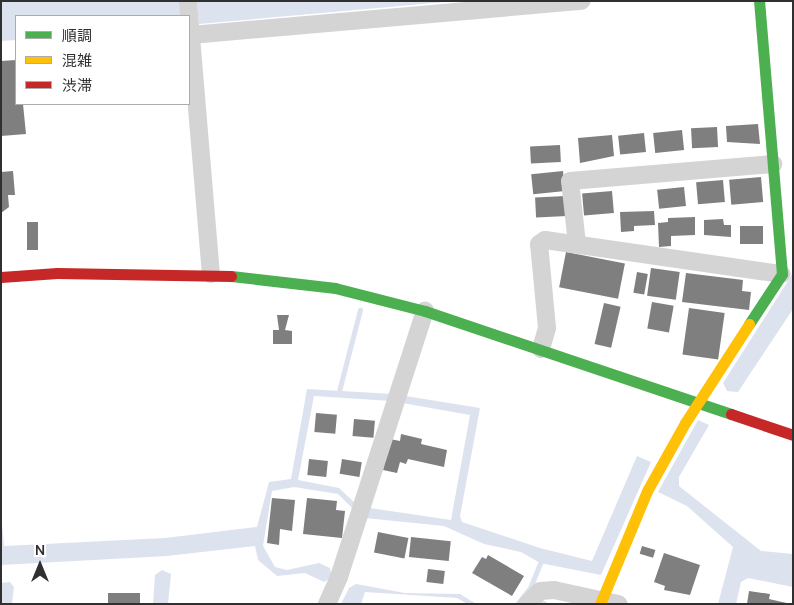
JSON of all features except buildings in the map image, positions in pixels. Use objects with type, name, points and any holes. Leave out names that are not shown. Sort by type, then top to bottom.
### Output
[{"type":"street","points":[[192,35],[582,1]]},
{"type":"street","points":[[527,604],[540,591],[554,590],[607,602],[647,491],[698,403],[782,274],[760,1]]},
{"type":"street","points":[[189,5],[212,274]]},
{"type":"street","points":[[577,244],[570,181],[773,164]]},
{"type":"street","points":[[541,349],[547,328],[540,244],[544,240],[782,274]]},
{"type":"street","points":[[1,277],[57,273],[212,274],[335,288],[425,311],[793,435]]},
{"type":"street","points":[[327,604],[339,577],[399,399],[425,311]]},
{"type":"shaded area","points":[[1,1],[180,1],[181,15],[15,15],[15,40],[1,41]]},
{"type":"shaded area","points":[[197,1],[457,1],[199,24]]},
{"type":"shaded area","points":[[793,273],[793,309],[738,392],[727,391],[723,383]]},
{"type":"shaded area","points":[[307,389],[393,394],[480,408],[460,516],[462,522],[540,548],[592,561],[637,456],[651,462],[601,575],[540,563],[521,552],[484,544],[444,526],[365,518],[370,508],[451,520],[470,415],[391,401],[314,396],[298,480],[339,488],[355,503],[352,508],[338,494],[294,487],[272,491],[263,546],[275,567],[287,570],[319,563],[330,568],[332,577],[324,582],[305,573],[277,576],[258,560],[255,546],[167,556],[1,565],[1,513],[4,546],[165,538],[257,527],[269,482],[291,479]]},
{"type":"shaded area","points":[[698,420],[709,425],[679,477],[679,486],[761,551],[793,554],[793,587],[748,578],[741,582],[736,604],[718,604],[733,547],[687,506],[658,492]]},
{"type":"shaded area","points":[[162,570],[171,574],[168,604],[153,604],[155,575]]},
{"type":"shaded area","points":[[10,582],[14,587],[12,604],[1,604],[1,583]]},
{"type":"shaded area","points":[[356,584],[405,593],[460,594],[458,598],[365,592],[361,604],[341,604],[349,588]]},
{"type":"waterway","points":[[339,391],[360,310]]},
{"type":"waterway","points":[[517,604],[530,588],[540,563]]},
{"type":"waterway","points":[[459,596],[472,604]]},
{"type":"waterway","points":[[540,601],[545,604]]},
{"type":"traffic: fast","points":[[749,324],[782,274],[759,1]]},
{"type":"traffic: fast","points":[[231,276],[335,288],[425,311],[731,414]]},
{"type":"traffic: slow","points":[[600,604],[647,491],[685,423],[749,324]]},
{"type":"traffic: jam","points":[[1,277],[57,273],[231,276]]},
{"type":"traffic: jam","points":[[731,414],[793,435]]}]
